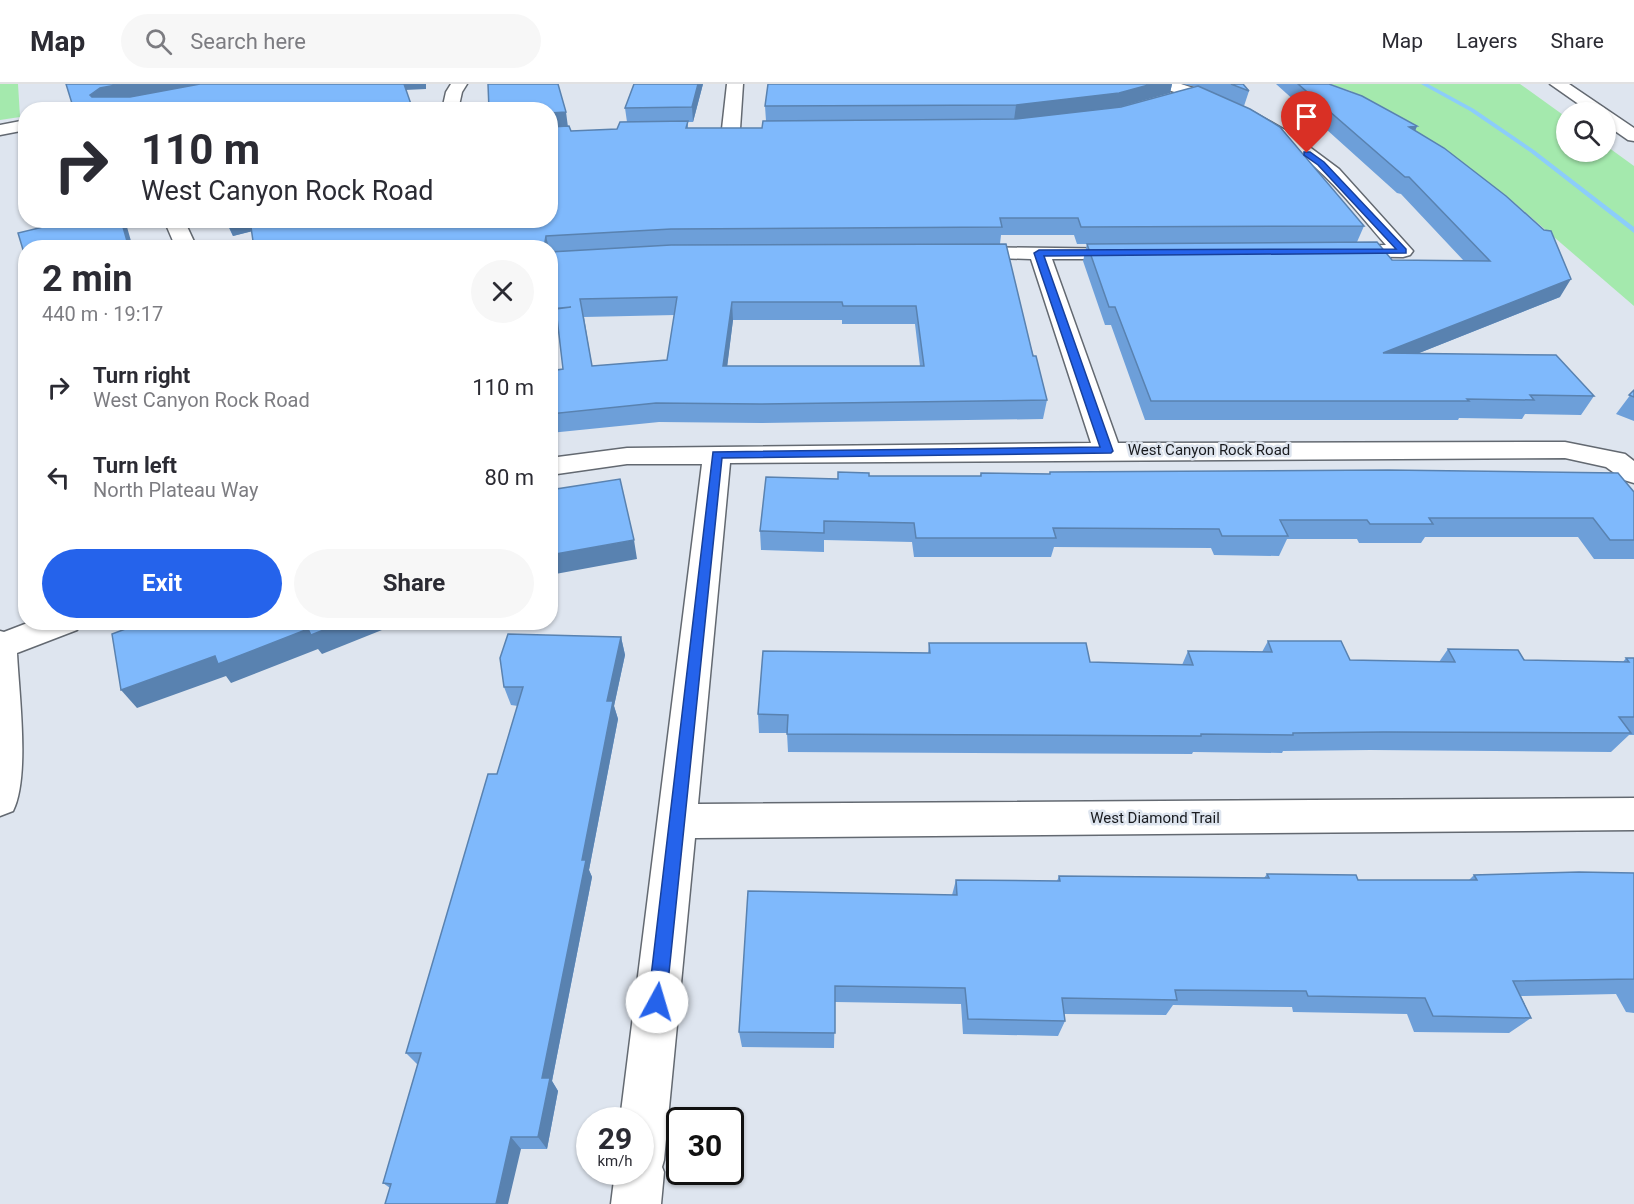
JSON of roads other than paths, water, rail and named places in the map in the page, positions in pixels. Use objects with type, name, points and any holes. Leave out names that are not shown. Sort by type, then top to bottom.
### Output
[{"type":"street","points":[[452,102],[459,84]]},
{"type":"street","points":[[709,129],[737,129],[735,84]]},
{"type":"street","points":[[1558,84],[1585,102]]},
{"type":"street","points":[[1168,92],[1197,93],[1280,133],[1321,164],[1403,251],[1321,252]]},
{"type":"street","points":[[1616,124],[1634,136]]},
{"type":"street","points":[[0,130],[18,127]]},
{"type":"street","points":[[944,253],[1145,252]]},
{"type":"street","points":[[1039,253],[1107,451]]},
{"type":"street","name":"West Canyon Rock Road","points":[[558,466],[627,456],[1107,451],[1565,450],[1624,467]]},
{"type":"street","points":[[646,1107],[717,455]]},
{"type":"street","points":[[0,800],[4,777],[0,645],[43,630]]},
{"type":"street","name":"West Diamond Trail","points":[[676,821],[1634,814]]},
{"type":"street","points":[[636,1204],[638,1185]]},
{"type":"waterway","points":[[1424,84],[1472,110],[1532,151],[1634,231]]}]
